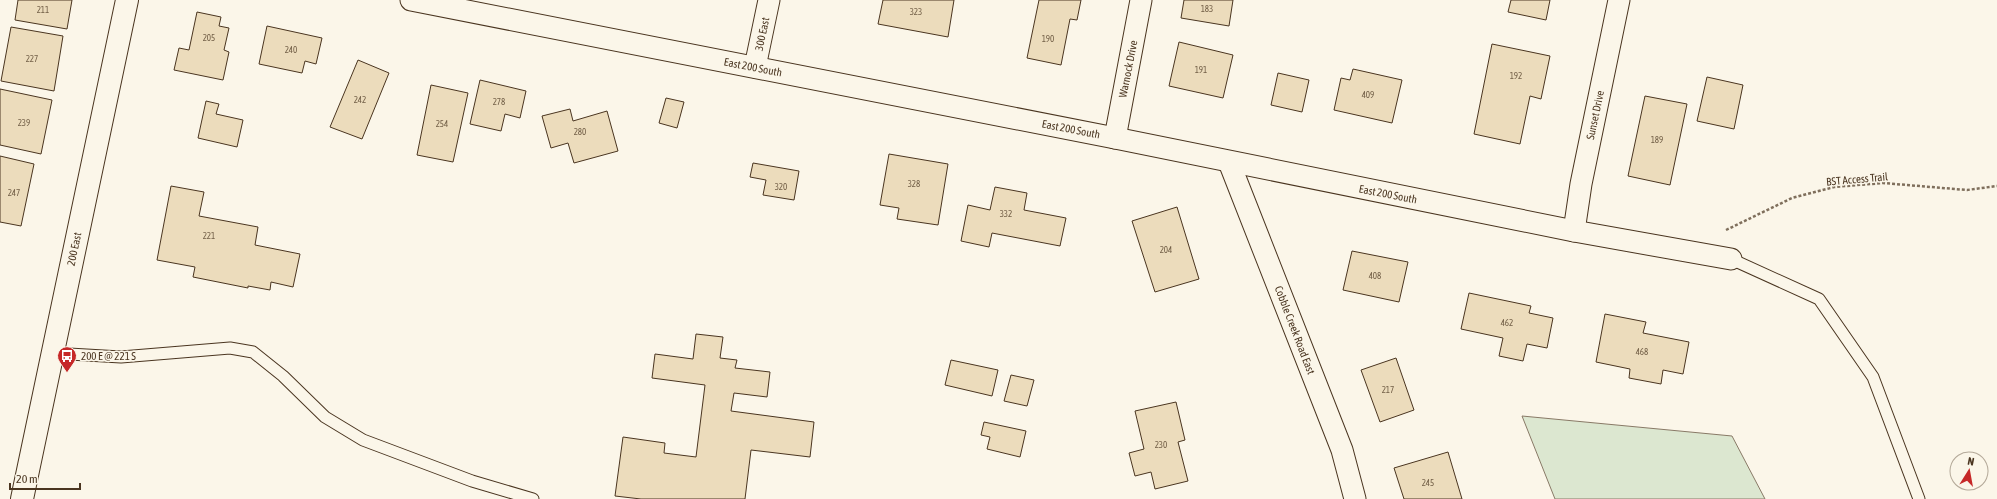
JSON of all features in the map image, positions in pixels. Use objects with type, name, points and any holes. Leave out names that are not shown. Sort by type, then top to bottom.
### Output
[{"type":"main road","name":"200 East","points":[[22,499],[127,0]]},
{"type":"street","name":"East 200 South","points":[[411,0],[1115,138],[1574,231],[1731,259]]},
{"type":"street","name":"300 East","points":[[755,67],[769,0]]},
{"type":"street","name":"Warnock Drive","points":[[1115,138],[1141,0]]},
{"type":"street","name":"Sunset Drive","points":[[1574,231],[1581,184],[1619,0]]},
{"type":"street","name":"Cobble Creek Road East","points":[[1229,162],[1342,450],[1355,499]]},
{"type":"lane","points":[[1731,259],[1819,299],[1873,376],[1919,499]]},
{"type":"lane","points":[[52,353],[121,357],[230,348],[253,352],[283,376],[325,418],[362,440],[472,480],[533,499]]},
{"type":"path","name":"BST Access Trail","points":[[1726,230],[1792,198],[1834,187],[1883,183],[1967,190],[1997,186]]},
{"type":"green space","points":[[1522,416],[1732,436],[1765,499],[1555,499]]},
{"type":"building","points":[[18,0],[72,0],[67,29],[15,20]]},
{"type":"building","points":[[883,0],[954,0],[948,37],[878,24]]},
{"type":"building","points":[[1039,0],[1081,0],[1077,20],[1070,19],[1061,65],[1027,58]]},
{"type":"building","points":[[1184,0],[1233,0],[1229,26],[1181,18]]},
{"type":"building","points":[[1511,0],[1550,0],[1546,20],[1508,12]]},
{"type":"building","points":[[197,12],[221,17],[219,26],[229,28],[224,50],[229,52],[223,80],[174,70],[179,48],[189,50]]},
{"type":"building","points":[[267,26],[322,38],[316,64],[305,61],[302,73],[259,64]]},
{"type":"building","points":[[11,27],[63,36],[54,91],[1,81]]},
{"type":"building","points":[[1179,42],[1233,55],[1223,98],[1169,86]]},
{"type":"building","points":[[1492,44],[1550,56],[1541,99],[1530,96],[1520,144],[1474,134]]},
{"type":"building","points":[[358,60],[389,73],[362,139],[330,127]]},
{"type":"building","points":[[1353,69],[1402,80],[1392,123],[1334,110],[1341,78],[1350,80]]},
{"type":"building","points":[[1278,73],[1309,80],[1302,112],[1271,105]]},
{"type":"building","points":[[1707,77],[1743,85],[1734,129],[1697,121]]},
{"type":"building","points":[[480,80],[526,91],[520,118],[505,114],[501,131],[470,124]]},
{"type":"building","points":[[431,85],[468,93],[453,162],[417,155]]},
{"type":"building","points":[[0,89],[52,100],[41,154],[0,145]]},
{"type":"building","points":[[1645,96],[1687,104],[1670,185],[1628,176]]},
{"type":"building","points":[[666,98],[684,102],[677,128],[659,123]]},
{"type":"building","points":[[206,101],[219,104],[216,114],[243,120],[237,147],[198,138]]},
{"type":"building","points":[[570,109],[573,121],[607,111],[618,151],[574,163],[568,143],[551,148],[542,116]]},
{"type":"building","points":[[889,154],[948,164],[938,225],[897,219],[899,208],[880,205]]},
{"type":"building","points":[[0,156],[34,164],[21,226],[0,222]]},
{"type":"building","points":[[753,163],[799,171],[794,200],[763,195],[766,180],[750,177]]},
{"type":"building","points":[[171,186],[204,192],[199,216],[258,227],[255,245],[300,254],[293,287],[271,282],[270,290],[248,286],[248,288],[193,277],[195,267],[157,260]]},
{"type":"building","points":[[995,187],[1027,193],[1024,210],[1066,218],[1060,246],[992,233],[989,247],[961,241],[968,205],[990,210]]},
{"type":"building","points":[[1177,207],[1199,279],[1155,292],[1132,221]]},
{"type":"building","points":[[1352,251],[1408,262],[1399,302],[1343,290]]},
{"type":"building","points":[[1469,293],[1531,306],[1529,313],[1553,318],[1547,348],[1527,344],[1523,361],[1499,356],[1503,338],[1461,329]]},
{"type":"building","points":[[1605,314],[1646,322],[1643,333],[1689,342],[1683,374],[1663,370],[1661,384],[1629,378],[1630,369],[1596,362]]},
{"type":"building","points":[[696,334],[723,337],[720,358],[737,360],[735,368],[770,372],[767,397],[734,393],[731,411],[814,422],[810,457],[751,450],[745,499],[641,499],[615,496],[623,437],[665,443],[664,453],[696,457],[705,385],[652,378],[655,354],[693,359]]},
{"type":"building","points":[[1396,358],[1414,410],[1380,422],[1361,370]]},
{"type":"building","points":[[951,360],[998,370],[992,396],[945,385]]},
{"type":"building","points":[[1011,375],[1034,380],[1027,406],[1004,401]]},
{"type":"building","points":[[1176,402],[1185,440],[1178,442],[1188,481],[1155,489],[1151,472],[1135,476],[1129,453],[1144,449],[1135,411]]},
{"type":"building","points":[[984,422],[1026,431],[1020,457],[987,449],[990,437],[981,435]]},
{"type":"building","points":[[1448,452],[1462,499],[1404,499],[1394,468]]},
{"type":"place","name":"200 E @ 221 S","points":[[67,373]]}]
